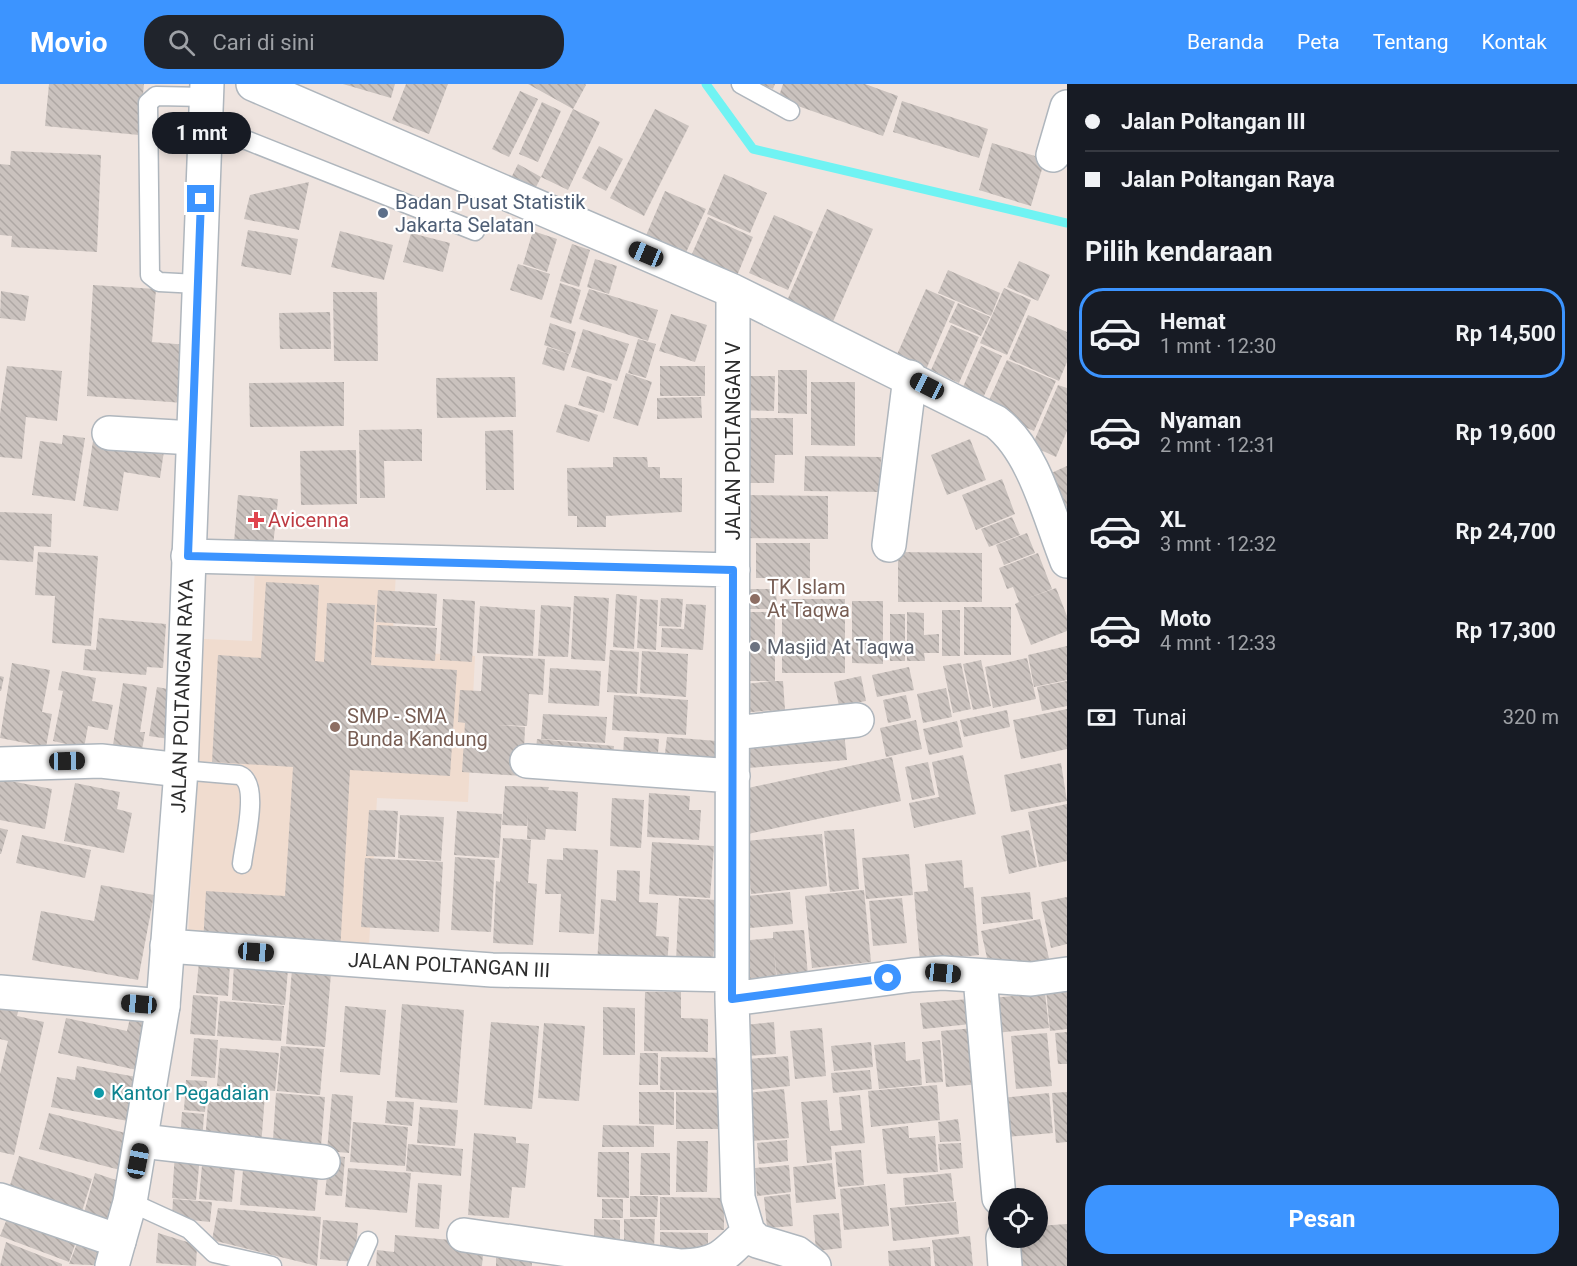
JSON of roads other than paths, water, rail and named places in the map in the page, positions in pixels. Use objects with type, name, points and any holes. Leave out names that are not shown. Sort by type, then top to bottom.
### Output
[{"type":"street","points":[[252,84],[733,291],[910,377],[996,422],[1012,434],[1024,453],[1067,561]]},
{"type":"street","name":"JALAN POLTANGAN RAYA","points":[[116,1253],[130,1202],[142,1141],[163,1006],[181,770],[206,91]]},
{"type":"street","points":[[1053,155],[1067,107]]},
{"type":"street","name":"JALAN POLTANGAN V","points":[[733,291],[732,987],[738,1198],[748,1232]]},
{"type":"street","points":[[888,545],[910,377]]},
{"type":"street","points":[[109,433],[193,438]]},
{"type":"street","points":[[188,556],[733,570]]},
{"type":"street","points":[[733,733],[857,720]]},
{"type":"street","points":[[0,764],[101,761],[181,770]]},
{"type":"street","points":[[527,761],[733,776]]},
{"type":"street","name":"JALAN POLTANGAN III","points":[[167,946],[732,987],[943,973],[1032,979],[1067,974]]},
{"type":"street","points":[[980,977],[998,1188]]},
{"type":"street","points":[[0,992],[163,1006]]},
{"type":"street","points":[[142,1141],[323,1162]]},
{"type":"street","points":[[0,1200],[116,1253]]},
{"type":"street","points":[[464,1235],[681,1266],[705,1265],[716,1260],[748,1232],[757,1241],[804,1256],[814,1266]]},
{"type":"street","points":[[1004,1248],[1005,1266]]},
{"type":"lane","points":[[741,84],[790,111]]},
{"type":"lane","points":[[198,284],[159,282],[150,275],[148,104],[156,96],[206,91]]},
{"type":"lane","points":[[204,135],[246,140],[475,231]]},
{"type":"lane","points":[[181,770],[239,775],[247,780],[252,791],[242,864]]},
{"type":"lane","points":[[130,1202],[189,1229],[214,1253],[272,1266]]},
{"type":"lane","points":[[357,1266],[368,1241]]},
{"type":"waterway","points":[[706,84],[753,149],[1067,223]]},
{"type":"place","name":"Badan Pusat Statistik Jakarta Selatan","points":[[383,213]]},
{"type":"place","name":"Avicenna","points":[[256,520]]},
{"type":"place","name":"TK Islam At Taqwa","points":[[755,599]]},
{"type":"place","name":"Masjid At Taqwa","points":[[755,647]]},
{"type":"place","name":"SMP - SMA Bunda Kandung","points":[[335,727]]},
{"type":"place","name":"Kantor Pegadaian","points":[[99,1093]]}]
